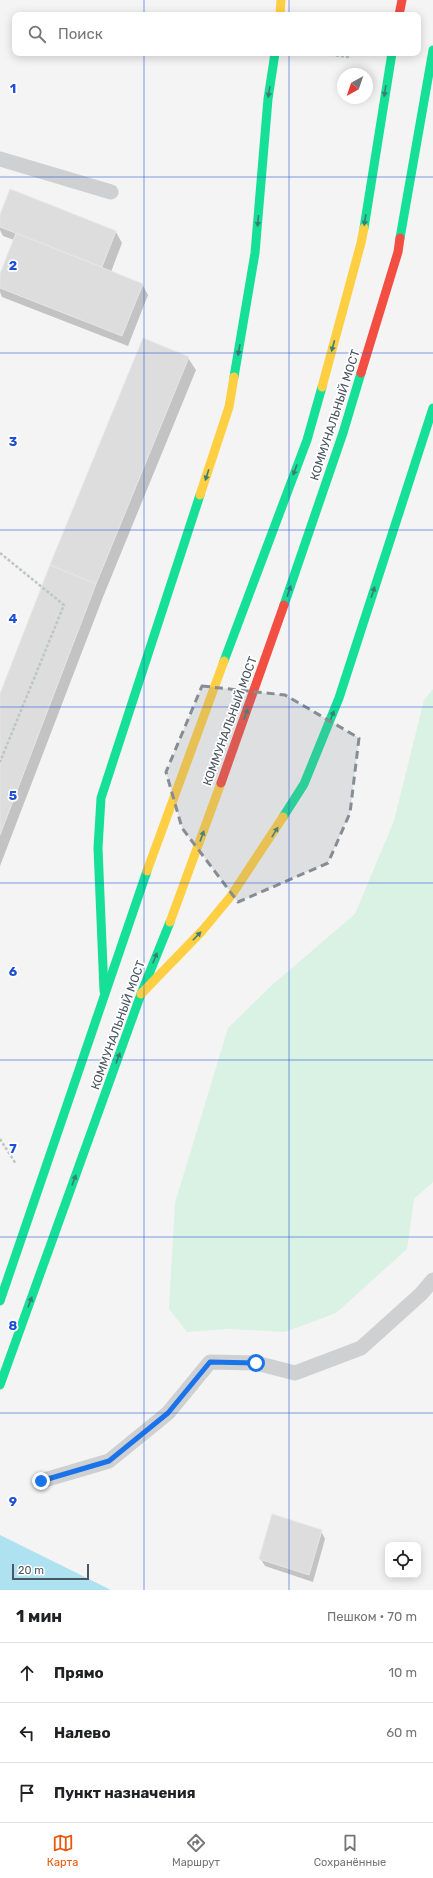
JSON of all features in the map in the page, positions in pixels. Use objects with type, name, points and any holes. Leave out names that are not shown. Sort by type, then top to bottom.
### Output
[{"type":"main road","points":[[280,12],[281,0]]},
{"type":"main road","points":[[400,12],[402,0]]},
{"type":"main road","name":"КОММУНАЛЬНЫЙ МОСТ","points":[[0,1385],[141,994],[187,877],[344,434],[398,252],[433,50]]},
{"type":"main road","points":[[104,991],[98,848],[101,798],[229,406],[255,253],[268,99],[275,56]]},
{"type":"main road","name":"КОММУНАЛЬНЫЙ МОСТ","points":[[0,1301],[104,991],[143,880],[306,440],[361,243],[392,56]]},
{"type":"main road","points":[[141,994],[202,931],[231,896],[262,851],[304,784],[339,698],[433,408]]},
{"type":"lane","points":[[0,159],[111,192]]},
{"type":"lane","points":[[41,1481],[109,1461],[168,1413],[210,1362],[256,1363],[295,1373],[362,1348],[421,1294],[433,1280]]},
{"type":"path","points":[[0,552],[64,605],[0,762]]},
{"type":"path","points":[[0,1139],[16,1164]]},
{"type":"highlighted area","points":[[202,686],[285,695],[359,738],[350,813],[328,863],[238,902],[182,828],[166,772]]},
{"type":"green space","points":[[433,689],[433,1182],[414,1199],[407,1249],[336,1313],[285,1332],[228,1329],[187,1332],[169,1309],[175,1203],[228,1028],[271,986],[355,914],[394,821],[424,700]]},
{"type":"water","points":[[0,1535],[109,1589],[110,1590],[0,1590]]},
{"type":"building","points":[[10,189],[116,231],[102,267],[0,227],[0,215]]},
{"type":"building","points":[[16,233],[143,284],[122,336],[0,288],[0,274]]},
{"type":"building","points":[[143,338],[189,357],[96,584],[50,565]]},
{"type":"building","points":[[50,565],[96,584],[0,835],[0,694]]},
{"type":"building","points":[[272,1514],[322,1530],[309,1575],[259,1559]]},
{"type":"traffic: fast","points":[[400,238],[433,50]]},
{"type":"traffic: fast","points":[[234,377],[255,253],[268,99],[275,56]]},
{"type":"traffic: fast","points":[[364,228],[392,56]]},
{"type":"traffic: fast","points":[[284,605],[343,433],[361,373]]},
{"type":"traffic: fast","points":[[224,661],[307,440],[322,387]]},
{"type":"traffic: fast","points":[[283,817],[304,784],[339,698],[433,408]]},
{"type":"traffic: fast","points":[[104,991],[98,848],[101,798],[200,495]]},
{"type":"traffic: fast","points":[[0,1301],[147,871]]},
{"type":"traffic: fast","points":[[0,1385],[141,994],[170,922]]},
{"type":"traffic: slow","points":[[280,12],[281,0]]},
{"type":"traffic: slow","points":[[322,387],[364,228]]},
{"type":"traffic: slow","points":[[200,495],[229,407],[234,377]]},
{"type":"traffic: slow","points":[[147,871],[224,661]]},
{"type":"traffic: slow","points":[[170,922],[221,783]]},
{"type":"traffic: slow","points":[[141,994],[202,931],[231,896],[283,817]]},
{"type":"traffic: jam","points":[[400,12],[402,0]]},
{"type":"traffic: jam","points":[[361,373],[398,252],[400,238]]},
{"type":"traffic: jam","points":[[221,783],[284,605]]},
{"type":"route","points":[[41,1481],[109,1461],[168,1413],[210,1362],[256,1363]]}]
